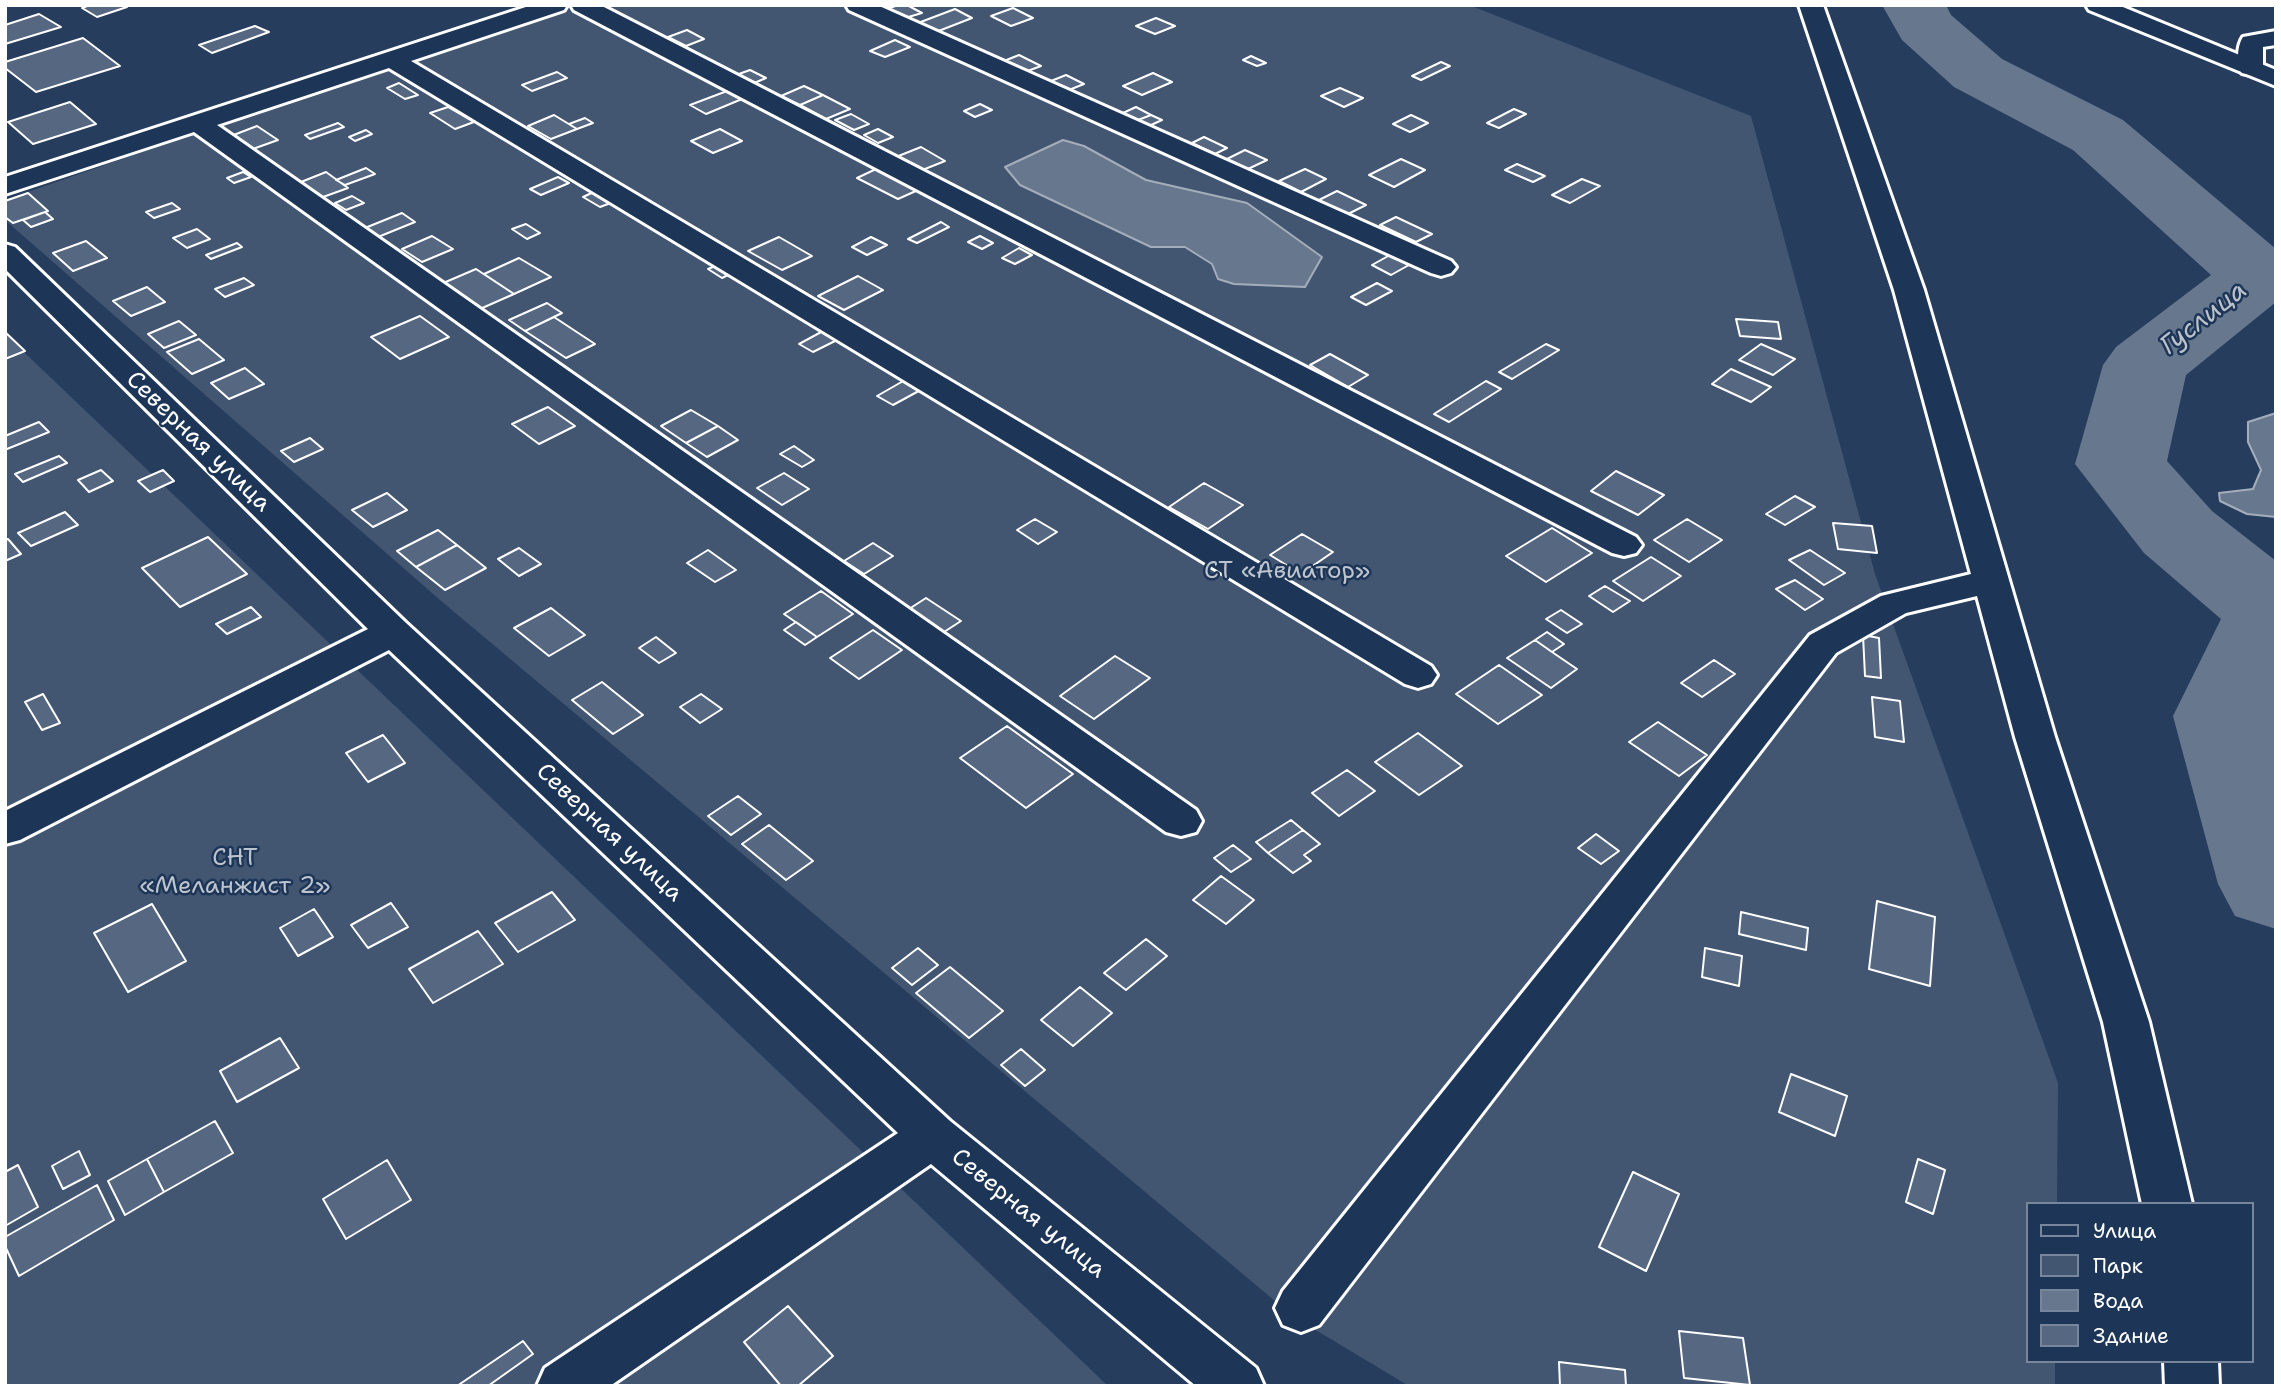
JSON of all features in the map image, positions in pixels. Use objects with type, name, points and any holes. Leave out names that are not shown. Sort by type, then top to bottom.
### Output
[{"type":"street","points":[[5,186],[556,5]]},
{"type":"street","points":[[582,5],[1624,545]]},
{"type":"street","points":[[857,5],[1441,267]]},
{"type":"street","points":[[1811,5],[1909,290],[2035,737],[2126,1022],[2167,1202]]},
{"type":"street","points":[[2097,5],[2276,79]]},
{"type":"street","points":[[2251,68],[2251,43],[2276,38]]},
{"type":"street","points":[[391,59],[1418,675]]},
{"type":"street","points":[[198,123],[1181,821]]},
{"type":"street","name":"Северная улица","points":[[5,253],[393,632],[933,1136],[1237,1386]]},
{"type":"street","points":[[1301,1308],[1823,643],[1894,604],[1991,581]]},
{"type":"street","points":[[5,829],[393,632]]},
{"type":"street","points":[[564,1386],[933,1136]]},
{"type":"street","points":[[2191,1363],[2192,1386]]},
{"type":"green space","name":"СТ «Авиатор»","points":[[561,5],[1469,5],[1751,116],[1875,574],[2058,1083],[2057,1202],[2025,1202],[2025,1363],[2055,1363],[2055,1386],[1409,1386],[1294,1317],[440,600],[5,220],[5,200]]},
{"type":"green space","name":"СНТ «Меланжист 2»","points":[[5,334],[1108,1386],[5,1386]]},
{"type":"water","points":[[1063,140],[1084,146],[1146,180],[1247,203],[1322,257],[1305,287],[1234,284],[1218,279],[1212,264],[1185,247],[1151,247],[1020,185],[1005,167]]},
{"type":"water","points":[[2276,413],[2276,517],[2247,514],[2220,501],[2219,493],[2253,489],[2261,470],[2248,442],[2248,422]]},
{"type":"building","points":[[90,5],[127,7],[97,17],[82,8]]},
{"type":"building","points":[[907,5],[922,13],[905,18],[887,9]]},
{"type":"building","points":[[1013,8],[1033,18],[1011,26],[991,16]]},
{"type":"building","points":[[955,9],[972,18],[936,32],[918,23]]},
{"type":"building","points":[[39,14],[61,27],[5,44],[5,25]]},
{"type":"building","points":[[1156,18],[1175,26],[1155,34],[1136,26]]},
{"type":"building","points":[[255,26],[269,32],[212,53],[199,45]]},
{"type":"building","points":[[687,30],[704,39],[686,46],[668,37]]},
{"type":"building","points":[[83,38],[120,66],[36,92],[5,68],[5,62]]},
{"type":"building","points":[[895,40],[910,47],[885,57],[870,51]]},
{"type":"building","points":[[1019,55],[1041,66],[1025,72],[1004,61]]},
{"type":"building","points":[[1251,56],[1266,63],[1257,66],[1243,60]]},
{"type":"building","points":[[1441,62],[1450,66],[1421,80],[1412,76]]},
{"type":"building","points":[[750,70],[766,78],[752,84],[736,75]]},
{"type":"building","points":[[557,72],[567,78],[532,91],[522,85]]},
{"type":"building","points":[[1153,73],[1172,82],[1142,95],[1123,86]]},
{"type":"building","points":[[1066,75],[1084,84],[1069,90],[1051,81]]},
{"type":"building","points":[[399,83],[418,95],[405,99],[387,88]]},
{"type":"building","points":[[804,86],[823,95],[800,105],[781,96]]},
{"type":"building","points":[[1340,88],[1363,98],[1344,107],[1321,96]]},
{"type":"building","points":[[727,91],[742,99],[706,114],[690,105]]},
{"type":"building","points":[[823,95],[850,109],[826,119],[800,105]]},
{"type":"building","points":[[70,102],[96,124],[33,144],[8,122]]},
{"type":"building","points":[[980,104],[992,110],[975,117],[964,111]]},
{"type":"building","points":[[448,107],[474,122],[455,129],[430,113]]},
{"type":"building","points":[[1136,107],[1151,115],[1138,120],[1123,113]]},
{"type":"building","points":[[1514,109],[1526,114],[1499,128],[1487,123]]},
{"type":"building","points":[[851,114],[869,124],[854,130],[835,120]]},
{"type":"building","points":[[554,115],[577,129],[551,139],[528,126]]},
{"type":"building","points":[[1151,115],[1162,120],[1149,126],[1138,120]]},
{"type":"building","points":[[1411,115],[1428,123],[1410,132],[1393,124]]},
{"type":"building","points":[[585,118],[593,123],[577,129],[569,124]]},
{"type":"building","points":[[338,123],[344,127],[310,139],[305,135]]},
{"type":"building","points":[[257,126],[278,140],[250,150],[231,136]]},
{"type":"building","points":[[720,129],[742,141],[713,153],[691,141]]},
{"type":"building","points":[[878,129],[893,137],[878,143],[864,135]]},
{"type":"building","points":[[366,130],[372,134],[355,141],[349,137]]},
{"type":"building","points":[[1204,137],[1227,148],[1215,154],[1192,143]]},
{"type":"building","points":[[921,147],[945,161],[920,171],[896,157]]},
{"type":"building","points":[[1245,150],[1267,160],[1248,169],[1227,159]]},
{"type":"building","points":[[1401,159],[1425,170],[1394,187],[1369,175]]},
{"type":"building","points":[[1517,164],[1545,176],[1533,182],[1505,170]]},
{"type":"building","points":[[366,168],[375,174],[345,185],[336,180]]},
{"type":"building","points":[[876,169],[918,190],[898,199],[857,178]]},
{"type":"building","points":[[1305,169],[1326,179],[1301,192],[1279,181]]},
{"type":"building","points":[[243,172],[251,177],[234,183],[227,178]]},
{"type":"building","points":[[326,172],[348,188],[323,197],[301,182]]},
{"type":"building","points":[[558,177],[569,183],[541,195],[530,189]]},
{"type":"building","points":[[1582,179],[1600,186],[1570,203],[1552,195]]},
{"type":"building","points":[[598,190],[616,201],[600,207],[583,197]]},
{"type":"building","points":[[1337,191],[1366,205],[1344,216],[1315,202]]},
{"type":"building","points":[[28,193],[48,211],[13,223],[5,217],[5,201]]},
{"type":"building","points":[[352,196],[364,203],[346,210],[335,203]]},
{"type":"building","points":[[172,203],[180,209],[154,218],[146,212]]},
{"type":"building","points":[[45,212],[53,219],[31,227],[23,220]]},
{"type":"building","points":[[402,213],[415,222],[378,237],[365,228]]},
{"type":"building","points":[[1396,217],[1432,234],[1416,242],[1380,225]]},
{"type":"building","points":[[941,222],[949,227],[917,243],[908,239]]},
{"type":"building","points":[[526,224],[540,233],[527,239],[512,229]]},
{"type":"building","points":[[197,229],[210,239],[187,248],[173,238]]},
{"type":"building","points":[[432,236],[453,249],[422,262],[402,249]]},
{"type":"building","points":[[980,236],[993,243],[982,249],[968,242]]},
{"type":"building","points":[[779,237],[812,256],[782,270],[748,251]]},
{"type":"building","points":[[871,237],[887,245],[867,255],[852,247]]},
{"type":"building","points":[[86,241],[107,258],[73,271],[53,253]]},
{"type":"building","points":[[237,243],[242,247],[211,259],[206,255]]},
{"type":"building","points":[[1019,248],[1032,255],[1015,264],[1002,258]]},
{"type":"building","points":[[1390,255],[1409,265],[1391,275],[1372,265]]},
{"type":"building","points":[[519,258],[551,277],[514,294],[484,274]]},
{"type":"building","points":[[720,264],[734,272],[722,278],[708,269]]},
{"type":"building","points":[[476,269],[514,294],[480,309],[441,284]]},
{"type":"building","points":[[858,276],[883,290],[844,310],[818,296]]},
{"type":"building","points":[[244,278],[254,285],[225,297],[215,289]]},
{"type":"building","points":[[1377,283],[1392,291],[1366,305],[1351,297]]},
{"type":"building","points":[[147,287],[165,302],[131,316],[113,301]]},
{"type":"building","points":[[547,303],[562,313],[525,331],[509,320]]},
{"type":"building","points":[[420,316],[449,337],[400,359],[371,337]]},
{"type":"building","points":[[554,317],[595,344],[566,358],[525,331]]},
{"type":"building","points":[[1736,319],[1778,322],[1781,339],[1740,336]]},
{"type":"building","points":[[179,321],[196,335],[164,348],[148,334]]},
{"type":"building","points":[[823,331],[837,340],[813,352],[799,344]]},
{"type":"building","points":[[5,332],[25,351],[5,359]]},
{"type":"building","points":[[199,339],[224,360],[192,374],[167,352]]},
{"type":"building","points":[[1546,344],[1559,350],[1512,379],[1499,372]]},
{"type":"building","points":[[1761,344],[1795,359],[1773,375],[1739,360]]},
{"type":"building","points":[[1330,354],[1368,375],[1348,387],[1310,365]]},
{"type":"building","points":[[245,368],[264,384],[229,399],[211,383]]},
{"type":"building","points":[[1731,369],[1771,387],[1751,402],[1712,384]]},
{"type":"building","points":[[912,376],[928,386],[893,405],[877,396]]},
{"type":"building","points":[[1486,381],[1501,389],[1449,422],[1434,414]]},
{"type":"building","points":[[548,407],[575,426],[539,444],[512,424]]},
{"type":"building","points":[[691,410],[718,426],[686,443],[661,426]]},
{"type":"building","points":[[39,422],[49,432],[7,449],[5,447],[5,436]]},
{"type":"building","points":[[718,426],[738,440],[707,457],[686,443]]},
{"type":"building","points":[[310,438],[323,449],[294,462],[281,451]]},
{"type":"building","points":[[794,446],[814,460],[802,467],[780,454]]},
{"type":"building","points":[[59,456],[67,463],[23,482],[15,474]]},
{"type":"building","points":[[101,470],[113,481],[89,492],[78,480]]},
{"type":"building","points":[[163,470],[174,481],[150,492],[138,481]]},
{"type":"building","points":[[1616,471],[1664,495],[1638,515],[1591,491]]},
{"type":"building","points":[[784,473],[809,489],[782,505],[757,488]]},
{"type":"building","points":[[1204,483],[1243,505],[1208,529],[1169,507]]},
{"type":"building","points":[[387,493],[407,510],[373,527],[352,510]]},
{"type":"building","points":[[1795,496],[1815,507],[1785,525],[1766,514]]},
{"type":"building","points":[[65,512],[78,525],[31,546],[18,533]]},
{"type":"building","points":[[1035,519],[1057,532],[1038,544],[1017,530]]},
{"type":"building","points":[[1687,519],[1722,540],[1689,562],[1654,540]]},
{"type":"building","points":[[1833,523],[1872,526],[1877,553],[1838,549]]},
{"type":"building","points":[[1552,528],[1592,553],[1546,582],[1506,556]]},
{"type":"building","points":[[438,530],[457,545],[416,567],[397,551]]},
{"type":"building","points":[[1302,534],[1333,552],[1301,574],[1270,555]]},
{"type":"building","points":[[208,537],[247,574],[180,607],[142,568]]},
{"type":"building","points":[[8,539],[21,554],[5,561],[5,540]]},
{"type":"building","points":[[873,543],[893,556],[864,574],[844,561]]},
{"type":"building","points":[[457,545],[486,568],[445,590],[416,567]]},
{"type":"building","points":[[519,548],[541,564],[519,576],[498,559]]},
{"type":"building","points":[[708,550],[736,570],[715,582],[687,563]]},
{"type":"building","points":[[1810,550],[1845,573],[1824,585],[1789,560]]},
{"type":"building","points":[[1651,557],[1681,576],[1643,601],[1613,581]]},
{"type":"building","points":[[1795,580],[1823,599],[1805,610],[1776,589]]},
{"type":"building","points":[[1605,586],[1630,601],[1613,612],[1589,596]]},
{"type":"building","points":[[821,591],[853,614],[817,637],[784,614]]},
{"type":"building","points":[[926,598],[961,621],[941,634],[906,611]]},
{"type":"building","points":[[251,607],[261,617],[227,634],[216,624]]},
{"type":"building","points":[[551,608],[585,635],[549,656],[514,628]]},
{"type":"building","points":[[1561,610],[1582,624],[1567,633],[1546,619]]},
{"type":"building","points":[[796,622],[817,637],[805,645],[784,630]]},
{"type":"building","points":[[873,630],[902,650],[859,679],[830,658]]},
{"type":"building","points":[[1547,632],[1564,644],[1552,652],[1535,640]]},
{"type":"building","points":[[1863,635],[1879,638],[1881,678],[1865,676]]},
{"type":"building","points":[[656,637],[676,653],[659,663],[639,648]]},
{"type":"building","points":[[1535,640],[1577,669],[1551,688],[1507,658]]},
{"type":"building","points":[[1115,656],[1150,678],[1094,719],[1060,696]]},
{"type":"building","points":[[1714,660],[1735,674],[1702,697],[1681,683]]},
{"type":"building","points":[[1499,665],[1542,695],[1498,724],[1456,694]]},
{"type":"building","points":[[602,682],[643,715],[613,734],[572,700]]},
{"type":"building","points":[[43,694],[60,723],[42,730],[25,702]]},
{"type":"building","points":[[701,694],[722,709],[700,723],[680,707]]},
{"type":"building","points":[[1872,697],[1900,701],[1904,742],[1875,737]]},
{"type":"building","points":[[1658,722],[1707,755],[1679,776],[1629,742]]},
{"type":"building","points":[[1007,726],[1073,774],[1026,808],[960,758]]},
{"type":"building","points":[[1418,733],[1462,766],[1419,795],[1375,762]]},
{"type":"building","points":[[383,735],[405,763],[368,782],[346,753]]},
{"type":"building","points":[[1347,770],[1375,791],[1339,816],[1312,793]]},
{"type":"building","points":[[738,796],[761,814],[731,835],[708,816]]},
{"type":"building","points":[[1291,820],[1303,830],[1268,853],[1256,842]]},
{"type":"building","points":[[769,825],[813,861],[786,880],[742,844]]},
{"type":"building","points":[[1303,830],[1320,844],[1304,855],[1311,861],[1293,873],[1268,853]]},
{"type":"building","points":[[1596,834],[1619,851],[1601,864],[1578,848]]},
{"type":"building","points":[[1233,845],[1251,859],[1231,872],[1214,858]]},
{"type":"building","points":[[1221,876],[1254,900],[1226,924],[1193,900]]},
{"type":"building","points":[[552,892],[575,920],[518,952],[495,923]]},
{"type":"building","points":[[1877,901],[1935,917],[1930,986],[1869,969]]},
{"type":"building","points":[[391,903],[408,927],[368,948],[351,925]]},
{"type":"building","points":[[152,904],[186,961],[128,992],[94,933]]},
{"type":"building","points":[[314,909],[333,937],[298,956],[280,928]]},
{"type":"building","points":[[1741,912],[1808,928],[1806,950],[1739,934]]},
{"type":"building","points":[[478,931],[503,964],[433,1003],[409,969]]},
{"type":"building","points":[[1146,939],[1167,956],[1126,990],[1104,973]]},
{"type":"building","points":[[918,948],[938,965],[912,985],[892,968]]},
{"type":"building","points":[[1705,948],[1742,956],[1739,986],[1702,977]]},
{"type":"building","points":[[950,967],[1003,1011],[969,1038],[916,993]]},
{"type":"building","points":[[1080,987],[1112,1013],[1073,1046],[1041,1020]]},
{"type":"building","points":[[280,1038],[299,1068],[237,1102],[220,1071]]},
{"type":"building","points":[[1021,1049],[1045,1070],[1025,1086],[1001,1065]]},
{"type":"building","points":[[1791,1074],[1847,1096],[1835,1136],[1779,1112]]},
{"type":"building","points":[[215,1121],[233,1153],[164,1192],[147,1159]]},
{"type":"building","points":[[79,1151],[90,1175],[63,1189],[52,1166]]},
{"type":"building","points":[[147,1159],[164,1192],[125,1215],[108,1181]]},
{"type":"building","points":[[1918,1159],[1945,1170],[1933,1214],[1906,1202]]},
{"type":"building","points":[[387,1160],[411,1200],[346,1239],[323,1199]]},
{"type":"building","points":[[18,1165],[38,1207],[5,1226],[5,1172]]},
{"type":"building","points":[[1633,1172],[1679,1194],[1646,1271],[1599,1247]]},
{"type":"building","points":[[97,1185],[114,1220],[19,1276],[5,1246],[5,1237]]},
{"type":"building","points":[[788,1306],[833,1356],[798,1386],[781,1386],[744,1342]]},
{"type":"building","points":[[1679,1331],[1743,1338],[1750,1385],[1684,1378]]},
{"type":"building","points":[[523,1341],[533,1354],[488,1386],[457,1386]]},
{"type":"building","points":[[1559,1362],[1625,1370],[1626,1386],[1560,1386]]},
{"type":"waterway","name":"Гуслица","points":[[1914,5],[1925,26],[1978,73],[2098,135],[2259,276],[2146,365],[2121,464],[2178,532],[2275,611],[2226,716],[2276,884]]}]
